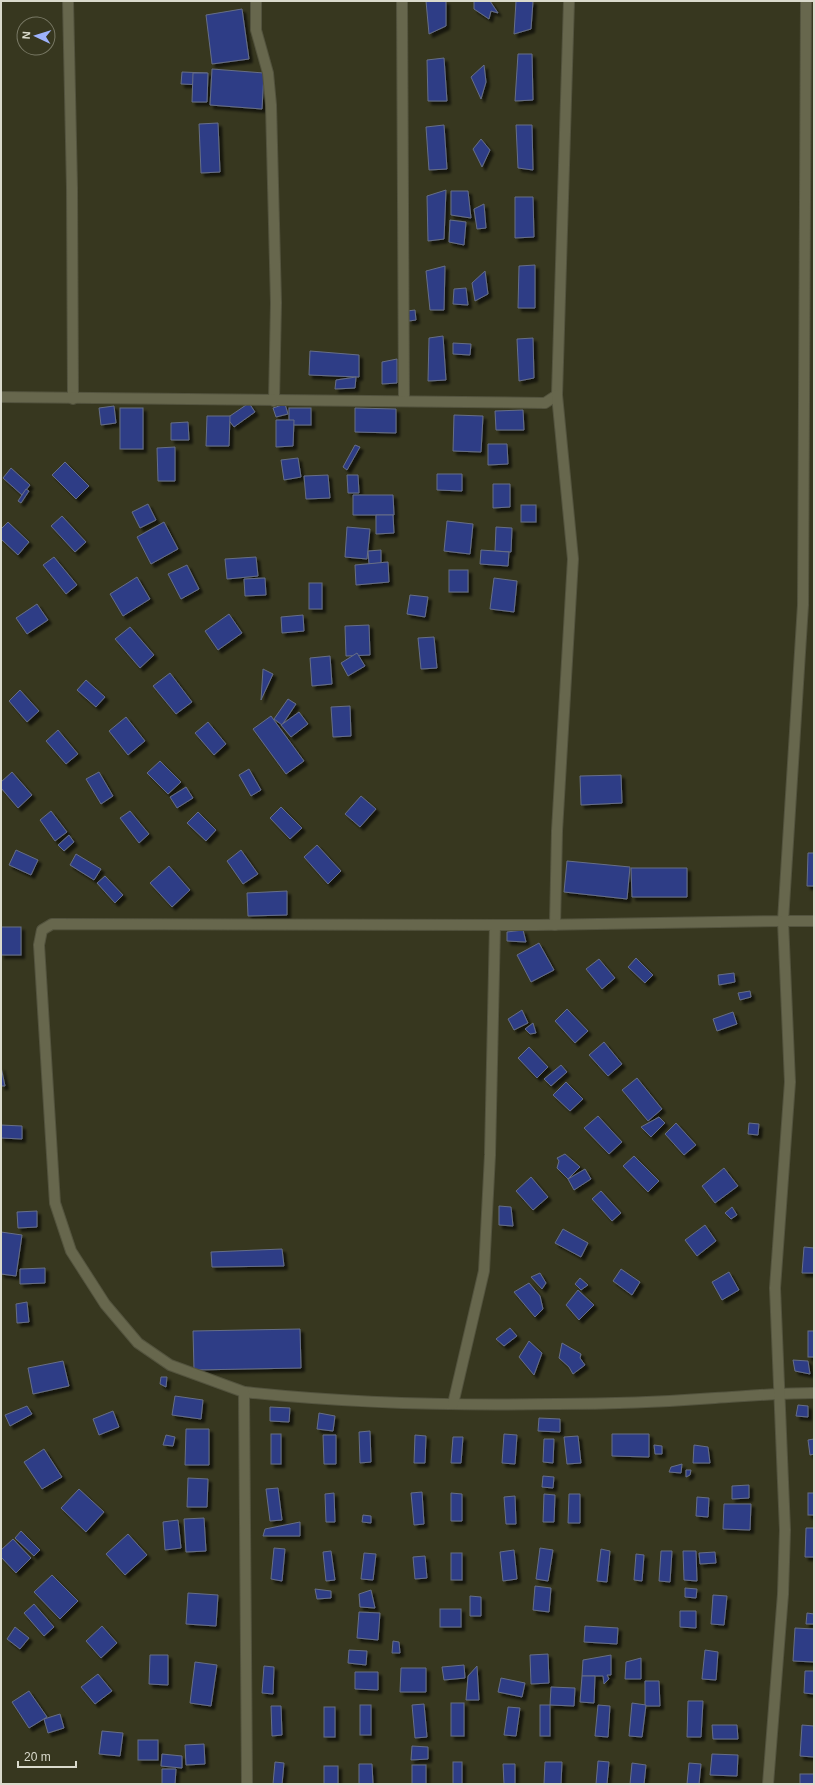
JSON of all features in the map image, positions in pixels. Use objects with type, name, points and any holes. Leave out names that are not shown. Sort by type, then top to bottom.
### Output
[{"type":"street","points":[[68,1],[72,188],[73,399]]},
{"type":"street","points":[[256,1],[256,30],[268,73],[271,105],[276,303],[274,401]]},
{"type":"street","points":[[402,1],[404,401]]},
{"type":"street","points":[[555,925],[557,831],[573,559],[557,395],[569,1]]},
{"type":"street","points":[[768,1784],[783,1601],[785,1530],[775,1288],[790,1082],[783,921],[803,605],[809,362],[806,1]]},
{"type":"street","points":[[1,397],[73,399],[545,403],[557,395]]},
{"type":"street","points":[[814,922],[783,921],[555,925],[52,924],[42,930],[39,944],[55,1203],[71,1251],[105,1304],[138,1343],[170,1365],[244,1392],[307,1398],[453,1404],[555,1404],[706,1399],[779,1393],[814,1393]]},
{"type":"street","points":[[453,1404],[484,1271],[490,1155],[495,925]]},
{"type":"street","points":[[244,1392],[247,1784]]},
{"type":"building","points":[[426,1],[446,1],[446,26],[429,34]]},
{"type":"building","points":[[474,1],[490,1],[498,13],[491,11],[489,19],[474,9]]},
{"type":"building","points":[[516,1],[533,1],[531,29],[514,34]]},
{"type":"building","points":[[242,9],[249,59],[212,64],[206,15]]},
{"type":"building","points":[[518,54],[532,54],[533,100],[515,101]]},
{"type":"building","points":[[444,58],[447,101],[428,101],[427,60]]},
{"type":"building","points":[[484,65],[486,82],[481,99],[471,77]]},
{"type":"building","points":[[212,69],[264,73],[262,109],[210,105]]},
{"type":"building","points":[[182,72],[207,73],[207,85],[181,84]]},
{"type":"building","points":[[193,73],[208,73],[207,102],[192,102]]},
{"type":"building","points":[[218,123],[220,172],[201,173],[199,124]]},
{"type":"building","points":[[444,125],[447,169],[429,170],[426,127]]},
{"type":"building","points":[[516,125],[532,125],[533,170],[518,168]]},
{"type":"building","points":[[481,139],[490,150],[482,167],[473,149]]},
{"type":"building","points":[[446,190],[444,239],[428,241],[427,196]]},
{"type":"building","points":[[451,191],[468,191],[471,218],[451,215]]},
{"type":"building","points":[[515,197],[533,197],[534,237],[515,238]]},
{"type":"building","points":[[484,204],[486,228],[477,229],[474,209]]},
{"type":"building","points":[[450,220],[466,222],[464,245],[449,242]]},
{"type":"building","points":[[535,265],[535,308],[518,308],[519,266]]},
{"type":"building","points":[[445,266],[444,310],[430,310],[426,271]]},
{"type":"building","points":[[485,271],[488,294],[475,301],[472,283]]},
{"type":"building","points":[[466,288],[468,305],[453,304],[454,289]]},
{"type":"building","points":[[415,310],[416,320],[409,321],[407,311]]},
{"type":"building","points":[[443,336],[446,380],[428,381],[429,338]]},
{"type":"building","points":[[533,338],[534,378],[519,381],[517,339]]},
{"type":"building","points":[[453,343],[471,344],[470,355],[453,354]]},
{"type":"building","points":[[310,351],[359,355],[359,377],[309,375]]},
{"type":"building","points":[[397,359],[397,383],[382,384],[382,362]]},
{"type":"building","points":[[356,377],[355,388],[335,389],[336,380]]},
{"type":"building","points":[[249,403],[255,412],[234,427],[227,418]]},
{"type":"building","points":[[285,404],[288,414],[276,417],[273,408]]},
{"type":"building","points":[[114,406],[116,423],[101,425],[99,408]]},
{"type":"building","points":[[120,408],[143,408],[143,449],[120,449]]},
{"type":"building","points":[[289,408],[311,408],[311,425],[289,425]]},
{"type":"building","points":[[355,408],[396,409],[396,433],[355,432]]},
{"type":"building","points":[[523,410],[524,430],[496,430],[495,411]]},
{"type":"building","points":[[454,415],[483,416],[481,452],[453,451]]},
{"type":"building","points":[[207,416],[230,416],[229,446],[206,446]]},
{"type":"building","points":[[276,420],[294,420],[293,446],[276,447]]},
{"type":"building","points":[[188,422],[189,440],[171,440],[171,423]]},
{"type":"building","points":[[488,444],[507,444],[508,464],[488,465]]},
{"type":"building","points":[[355,445],[360,447],[347,470],[343,467]]},
{"type":"building","points":[[175,447],[175,481],[158,481],[157,448]]},
{"type":"building","points":[[298,458],[301,477],[284,480],[281,460]]},
{"type":"building","points":[[65,462],[89,486],[76,499],[52,475]]},
{"type":"building","points":[[11,468],[30,485],[22,495],[3,478]]},
{"type":"building","points":[[437,474],[462,474],[462,491],[437,490]]},
{"type":"building","points":[[328,475],[330,498],[306,499],[304,476]]},
{"type":"building","points":[[347,475],[358,475],[359,493],[348,493]]},
{"type":"building","points":[[493,484],[510,484],[510,507],[493,508]]},
{"type":"building","points":[[26,489],[29,491],[21,503],[18,501]]},
{"type":"building","points":[[353,495],[393,495],[394,515],[353,515]]},
{"type":"building","points":[[148,504],[156,520],[140,528],[132,512]]},
{"type":"building","points":[[521,505],[536,505],[536,522],[521,522]]},
{"type":"building","points":[[376,515],[393,515],[394,533],[376,534]]},
{"type":"building","points":[[62,516],[86,542],[75,552],[51,526]]},
{"type":"building","points":[[447,521],[473,524],[470,554],[444,551]]},
{"type":"building","points":[[8,522],[29,542],[18,555],[1,539],[1,529]]},
{"type":"building","points":[[164,522],[178,549],[151,564],[137,537]]},
{"type":"building","points":[[347,527],[370,529],[367,559],[345,557]]},
{"type":"building","points":[[496,527],[512,528],[511,552],[495,551]]},
{"type":"building","points":[[381,550],[381,563],[369,564],[368,551]]},
{"type":"building","points":[[481,550],[509,552],[508,566],[480,564]]},
{"type":"building","points":[[54,557],[77,585],[66,594],[43,565]]},
{"type":"building","points":[[256,557],[258,576],[227,579],[225,559]]},
{"type":"building","points":[[388,562],[389,582],[356,585],[355,565]]},
{"type":"building","points":[[187,565],[199,589],[181,599],[168,574]]},
{"type":"building","points":[[449,570],[468,570],[468,592],[449,592]]},
{"type":"building","points":[[137,577],[150,599],[123,616],[110,594]]},
{"type":"building","points":[[265,578],[266,595],[245,596],[244,579]]},
{"type":"building","points":[[494,578],[517,581],[514,612],[490,609]]},
{"type":"building","points":[[309,583],[322,583],[322,609],[309,609]]},
{"type":"building","points":[[410,595],[428,597],[425,617],[407,614]]},
{"type":"building","points":[[37,604],[48,620],[27,634],[16,618]]},
{"type":"building","points":[[229,614],[242,633],[218,650],[205,631]]},
{"type":"building","points":[[303,615],[304,631],[282,633],[281,617]]},
{"type":"building","points":[[369,625],[370,655],[346,656],[345,626]]},
{"type":"building","points":[[130,627],[154,655],[140,668],[115,639]]},
{"type":"building","points":[[434,637],[437,668],[421,669],[418,638]]},
{"type":"building","points":[[357,653],[365,666],[348,676],[341,663]]},
{"type":"building","points":[[330,656],[332,684],[312,686],[310,658]]},
{"type":"building","points":[[263,669],[273,674],[261,700]]},
{"type":"building","points":[[170,673],[192,702],[176,714],[153,686]]},
{"type":"building","points":[[86,680],[105,697],[96,707],[77,690]]},
{"type":"building","points":[[20,690],[39,711],[27,722],[9,701]]},
{"type":"building","points":[[288,699],[296,704],[282,725],[274,719]]},
{"type":"building","points":[[350,706],[351,736],[333,737],[331,707]]},
{"type":"building","points":[[299,712],[308,724],[291,737],[281,725]]},
{"type":"building","points":[[271,716],[304,761],[286,774],[253,729]]},
{"type":"building","points":[[126,717],[145,741],[128,755],[109,731]]},
{"type":"building","points":[[208,722],[226,744],[214,755],[195,733]]},
{"type":"building","points":[[58,730],[78,754],[66,764],[46,741]]},
{"type":"building","points":[[160,761],[181,782],[168,794],[147,773]]},
{"type":"building","points":[[249,769],[261,790],[251,796],[239,775]]},
{"type":"building","points":[[12,772],[32,795],[18,808],[1,788],[1,782]]},
{"type":"building","points":[[99,772],[113,796],[101,804],[86,779]]},
{"type":"building","points":[[621,775],[622,803],[581,805],[580,776]]},
{"type":"building","points":[[186,787],[193,798],[177,808],[170,797]]},
{"type":"building","points":[[361,796],[376,809],[360,827],[345,814]]},
{"type":"building","points":[[281,807],[302,828],[290,839],[270,818]]},
{"type":"building","points":[[51,811],[67,832],[55,841],[40,820]]},
{"type":"building","points":[[130,811],[149,834],[139,843],[120,818]]},
{"type":"building","points":[[198,812],[216,830],[206,841],[187,823]]},
{"type":"building","points":[[69,835],[74,842],[64,851],[58,845]]},
{"type":"building","points":[[317,845],[341,871],[328,884],[304,857]]},
{"type":"building","points":[[16,850],[38,860],[31,875],[9,865]]},
{"type":"building","points":[[241,850],[258,874],[243,884],[227,861]]},
{"type":"building","points":[[808,853],[814,853],[814,886],[807,886]]},
{"type":"building","points":[[76,854],[101,869],[94,880],[70,865]]},
{"type":"building","points":[[567,861],[630,867],[627,899],[564,892]]},
{"type":"building","points":[[169,866],[190,890],[172,907],[150,883]]},
{"type":"building","points":[[631,868],[687,868],[687,897],[632,897]]},
{"type":"building","points":[[105,876],[123,895],[115,903],[97,883]]},
{"type":"building","points":[[287,891],[287,915],[248,916],[247,893]]},
{"type":"building","points":[[1,927],[21,927],[21,955],[1,955]]},
{"type":"building","points":[[523,930],[526,942],[507,941],[507,932]]},
{"type":"building","points":[[539,943],[554,970],[531,982],[517,955]]},
{"type":"building","points":[[636,958],[653,975],[645,983],[628,967]]},
{"type":"building","points":[[599,959],[615,978],[602,989],[586,969]]},
{"type":"building","points":[[734,973],[735,982],[719,985],[718,975]]},
{"type":"building","points":[[750,991],[751,997],[740,1000],[738,993]]},
{"type":"building","points":[[567,1009],[588,1031],[575,1043],[555,1021]]},
{"type":"building","points":[[522,1010],[528,1023],[514,1030],[508,1019]]},
{"type":"building","points":[[733,1012],[737,1024],[717,1031],[713,1019]]},
{"type":"building","points":[[533,1023],[536,1033],[530,1034],[525,1029]]},
{"type":"building","points":[[604,1042],[622,1064],[608,1076],[589,1055]]},
{"type":"building","points":[[529,1047],[548,1067],[537,1078],[518,1058]]},
{"type":"building","points":[[561,1065],[567,1072],[551,1086],[544,1079]]},
{"type":"building","points":[[1,1067],[5,1086],[1,1086]]},
{"type":"building","points":[[637,1078],[662,1109],[648,1121],[622,1090]]},
{"type":"building","points":[[566,1082],[583,1099],[570,1111],[553,1095]]},
{"type":"building","points":[[598,1116],[622,1142],[609,1154],[584,1128]]},
{"type":"building","points":[[659,1117],[665,1123],[651,1137],[641,1127]]},
{"type":"building","points":[[676,1123],[696,1145],[684,1155],[665,1134]]},
{"type":"building","points":[[749,1123],[759,1124],[758,1135],[748,1134]]},
{"type":"building","points":[[1,1125],[22,1126],[22,1139],[1,1138]]},
{"type":"building","points":[[565,1154],[580,1167],[568,1179],[557,1168],[559,1161],[557,1158]]},
{"type":"building","points":[[634,1156],[659,1181],[648,1192],[623,1166]]},
{"type":"building","points":[[724,1168],[738,1186],[715,1203],[702,1186]]},
{"type":"building","points":[[585,1169],[591,1179],[574,1190],[568,1179]]},
{"type":"building","points":[[531,1177],[548,1197],[533,1210],[516,1191]]},
{"type":"building","points":[[601,1191],[621,1213],[612,1221],[592,1199]]},
{"type":"building","points":[[499,1206],[511,1207],[513,1226],[499,1225]]},
{"type":"building","points":[[732,1207],[737,1215],[731,1219],[725,1213]]},
{"type":"building","points":[[37,1211],[37,1227],[18,1228],[17,1212]]},
{"type":"building","points":[[705,1225],[716,1241],[697,1256],[685,1240]]},
{"type":"building","points":[[563,1229],[588,1243],[581,1257],[555,1243]]},
{"type":"building","points":[[1,1232],[22,1235],[16,1276],[1,1274]]},
{"type":"building","points":[[804,1247],[814,1248],[814,1273],[802,1273]]},
{"type":"building","points":[[282,1249],[284,1266],[212,1267],[211,1252]]},
{"type":"building","points":[[45,1268],[45,1283],[20,1284],[20,1269]]},
{"type":"building","points":[[621,1269],[640,1282],[632,1295],[613,1281]]},
{"type":"building","points":[[729,1272],[739,1290],[722,1300],[712,1282]]},
{"type":"building","points":[[540,1273],[546,1283],[542,1289],[531,1277]]},
{"type":"building","points":[[580,1278],[588,1285],[581,1290],[575,1284]]},
{"type":"building","points":[[529,1283],[540,1296],[543,1309],[535,1317],[514,1292]]},
{"type":"building","points":[[578,1290],[594,1305],[579,1320],[566,1305]]},
{"type":"building","points":[[27,1302],[29,1322],[17,1323],[16,1304]]},
{"type":"building","points":[[510,1328],[517,1336],[504,1346],[496,1339]]},
{"type":"building","points":[[300,1329],[301,1368],[194,1370],[193,1331]]},
{"type":"building","points":[[808,1331],[814,1331],[814,1357],[808,1357]]},
{"type":"building","points":[[529,1341],[542,1353],[534,1375],[519,1357]]},
{"type":"building","points":[[562,1343],[581,1354],[580,1358],[585,1365],[573,1374],[569,1367],[559,1358]]},
{"type":"building","points":[[793,1360],[808,1361],[810,1374],[795,1371]]},
{"type":"building","points":[[63,1361],[69,1386],[33,1394],[28,1368]]},
{"type":"building","points":[[161,1377],[167,1377],[166,1387],[160,1384]]},
{"type":"building","points":[[175,1396],[203,1400],[201,1419],[172,1415]]},
{"type":"building","points":[[798,1405],[808,1406],[808,1417],[796,1416]]},
{"type":"building","points":[[27,1406],[32,1414],[10,1426],[5,1415]]},
{"type":"building","points":[[270,1407],[290,1408],[289,1422],[270,1421]]},
{"type":"building","points":[[113,1411],[119,1427],[99,1435],[93,1419]]},
{"type":"building","points":[[319,1413],[335,1416],[333,1431],[317,1429]]},
{"type":"building","points":[[539,1418],[560,1419],[560,1432],[538,1431]]},
{"type":"building","points":[[186,1429],[209,1429],[209,1465],[185,1465]]},
{"type":"building","points":[[370,1431],[371,1462],[360,1463],[359,1432]]},
{"type":"building","points":[[271,1434],[281,1434],[281,1464],[271,1464]]},
{"type":"building","points":[[504,1434],[517,1435],[515,1464],[502,1463]]},
{"type":"building","points":[[612,1434],[649,1434],[649,1457],[612,1456]]},
{"type":"building","points":[[166,1435],[175,1437],[173,1446],[163,1445]]},
{"type":"building","points":[[323,1435],[336,1435],[336,1464],[324,1464]]},
{"type":"building","points":[[415,1435],[426,1436],[425,1463],[414,1463]]},
{"type":"building","points":[[578,1436],[581,1463],[567,1464],[564,1437]]},
{"type":"building","points":[[453,1437],[463,1437],[461,1463],[451,1463]]},
{"type":"building","points":[[544,1439],[554,1439],[553,1463],[543,1462]]},
{"type":"building","points":[[814,1439],[814,1454],[810,1455],[808,1440]]},
{"type":"building","points":[[654,1445],[662,1446],[662,1454],[655,1454]]},
{"type":"building","points":[[694,1445],[708,1447],[710,1463],[693,1463]]},
{"type":"building","points":[[44,1449],[62,1477],[42,1489],[24,1462]]},
{"type":"building","points":[[682,1464],[681,1473],[669,1472],[671,1467]]},
{"type":"building","points":[[686,1470],[691,1470],[690,1475],[686,1477]]},
{"type":"building","points":[[543,1476],[554,1477],[553,1488],[542,1487]]},
{"type":"building","points":[[188,1478],[208,1479],[207,1507],[187,1507]]},
{"type":"building","points":[[749,1485],[749,1498],[732,1499],[732,1486]]},
{"type":"building","points":[[278,1488],[282,1520],[270,1521],[266,1489]]},
{"type":"building","points":[[79,1489],[104,1512],[86,1532],[61,1508]]},
{"type":"building","points":[[422,1492],[424,1524],[414,1525],[411,1493]]},
{"type":"building","points":[[334,1493],[335,1522],[326,1522],[325,1494]]},
{"type":"building","points":[[451,1493],[462,1494],[462,1521],[451,1521]]},
{"type":"building","points":[[808,1493],[814,1493],[814,1515],[808,1515]]},
{"type":"building","points":[[544,1494],[555,1495],[554,1522],[543,1522]]},
{"type":"building","points":[[569,1494],[580,1494],[580,1523],[568,1523]]},
{"type":"building","points":[[515,1496],[516,1524],[506,1524],[504,1497]]},
{"type":"building","points":[[697,1497],[709,1498],[708,1517],[696,1516]]},
{"type":"building","points":[[724,1504],[751,1504],[750,1530],[723,1529]]},
{"type":"building","points":[[363,1515],[371,1516],[371,1523],[362,1522]]},
{"type":"building","points":[[204,1518],[206,1551],[186,1552],[184,1519]]},
{"type":"building","points":[[178,1520],[181,1548],[165,1550],[163,1522]]},
{"type":"building","points":[[300,1522],[300,1536],[263,1536],[265,1529]]},
{"type":"building","points":[[806,1528],[814,1528],[814,1557],[805,1557]]},
{"type":"building","points":[[21,1531],[40,1550],[34,1556],[15,1538]]},
{"type":"building","points":[[128,1534],[147,1555],[125,1575],[106,1554]]},
{"type":"building","points":[[13,1539],[31,1558],[16,1573],[1,1557],[1,1550]]},
{"type":"building","points":[[274,1548],[285,1549],[282,1581],[271,1579]]},
{"type":"building","points":[[540,1548],[553,1550],[548,1581],[536,1579]]},
{"type":"building","points":[[601,1549],[610,1551],[607,1582],[597,1581]]},
{"type":"building","points":[[514,1550],[517,1579],[503,1581],[500,1552]]},
{"type":"building","points":[[331,1551],[335,1580],[326,1581],[323,1552]]},
{"type":"building","points":[[661,1551],[672,1551],[670,1582],[659,1581]]},
{"type":"building","points":[[683,1551],[696,1551],[697,1581],[684,1580]]},
{"type":"building","points":[[715,1552],[716,1563],[700,1564],[699,1553]]},
{"type":"building","points":[[364,1553],[376,1554],[373,1580],[361,1579]]},
{"type":"building","points":[[451,1553],[462,1553],[462,1580],[451,1580]]},
{"type":"building","points":[[636,1554],[644,1555],[642,1581],[634,1580]]},
{"type":"building","points":[[425,1556],[427,1578],[415,1579],[413,1557]]},
{"type":"building","points":[[52,1575],[78,1601],[60,1619],[34,1592]]},
{"type":"building","points":[[535,1586],[551,1588],[549,1612],[533,1610]]},
{"type":"building","points":[[685,1588],[697,1589],[696,1598],[685,1597]]},
{"type":"building","points":[[315,1589],[331,1591],[331,1598],[317,1599]]},
{"type":"building","points":[[371,1590],[375,1608],[360,1607],[359,1594]]},
{"type":"building","points":[[188,1593],[218,1595],[216,1626],[186,1624]]},
{"type":"building","points":[[713,1595],[727,1596],[724,1625],[711,1624]]},
{"type":"building","points":[[470,1596],[481,1597],[481,1616],[470,1616]]},
{"type":"building","points":[[34,1604],[54,1627],[44,1636],[24,1613]]},
{"type":"building","points":[[440,1609],[461,1609],[461,1627],[440,1627]]},
{"type":"building","points":[[680,1611],[696,1611],[696,1628],[680,1627]]},
{"type":"building","points":[[359,1612],[380,1613],[378,1640],[357,1638]]},
{"type":"building","points":[[807,1613],[814,1614],[814,1624],[806,1624]]},
{"type":"building","points":[[102,1626],[117,1643],[101,1658],[86,1641]]},
{"type":"building","points":[[585,1626],[618,1628],[617,1644],[584,1642]]},
{"type":"building","points":[[15,1627],[29,1638],[20,1649],[7,1639]]},
{"type":"building","points":[[795,1628],[814,1629],[814,1662],[793,1661]]},
{"type":"building","points":[[393,1641],[399,1642],[400,1653],[392,1653]]},
{"type":"building","points":[[349,1650],[367,1651],[366,1665],[348,1663]]},
{"type":"building","points":[[705,1650],[718,1652],[716,1680],[702,1679]]},
{"type":"building","points":[[548,1654],[549,1683],[531,1684],[530,1655]]},
{"type":"building","points":[[150,1655],[168,1655],[168,1685],[149,1684]]},
{"type":"building","points":[[611,1655],[611,1675],[607,1675],[609,1679],[604,1684],[603,1676],[582,1676],[583,1660]]},
{"type":"building","points":[[641,1658],[641,1679],[625,1679],[626,1662]]},
{"type":"building","points":[[195,1662],[217,1665],[211,1706],[190,1703]]},
{"type":"building","points":[[464,1665],[465,1678],[444,1680],[442,1667]]},
{"type":"building","points":[[264,1666],[274,1667],[273,1694],[262,1693]]},
{"type":"building","points":[[477,1666],[479,1700],[466,1700],[468,1676]]},
{"type":"building","points":[[401,1668],[426,1668],[426,1692],[400,1692]]},
{"type":"building","points":[[805,1671],[814,1671],[814,1694],[804,1693]]},
{"type":"building","points":[[355,1672],[378,1672],[378,1690],[355,1689]]},
{"type":"building","points":[[98,1674],[112,1691],[95,1704],[81,1687]]},
{"type":"building","points":[[582,1676],[595,1676],[594,1703],[580,1702]]},
{"type":"building","points":[[501,1678],[525,1683],[522,1697],[498,1692]]},
{"type":"building","points":[[645,1681],[659,1681],[660,1706],[645,1706]]},
{"type":"building","points":[[551,1687],[575,1688],[574,1706],[550,1705]]},
{"type":"building","points":[[29,1691],[47,1717],[29,1728],[12,1702]]},
{"type":"building","points":[[688,1701],[703,1701],[701,1737],[687,1737]]},
{"type":"building","points":[[451,1703],[464,1703],[464,1736],[451,1736]]},
{"type":"building","points":[[632,1703],[646,1705],[642,1737],[629,1736]]},
{"type":"building","points":[[424,1704],[427,1737],[415,1738],[412,1705]]},
{"type":"building","points":[[360,1705],[371,1705],[371,1735],[360,1735]]},
{"type":"building","points":[[540,1705],[550,1705],[550,1736],[540,1736]]},
{"type":"building","points":[[598,1705],[610,1706],[608,1737],[595,1736]]},
{"type":"building","points":[[271,1706],[281,1706],[282,1735],[272,1736]]},
{"type":"building","points":[[324,1707],[335,1707],[335,1737],[324,1737]]},
{"type":"building","points":[[508,1707],[520,1708],[516,1736],[504,1735]]},
{"type":"building","points":[[60,1714],[64,1728],[48,1733],[44,1719]]},
{"type":"building","points":[[712,1725],[737,1725],[738,1739],[713,1739]]},
{"type":"building","points":[[802,1725],[814,1726],[814,1757],[800,1756]]},
{"type":"building","points":[[102,1731],[123,1733],[120,1756],[99,1754]]},
{"type":"building","points":[[138,1740],[158,1740],[158,1760],[138,1760]]},
{"type":"building","points":[[204,1744],[205,1764],[186,1765],[185,1745]]},
{"type":"building","points":[[412,1746],[428,1747],[428,1759],[411,1760]]},
{"type":"building","points":[[162,1754],[182,1756],[182,1768],[161,1766]]},
{"type":"building","points":[[712,1754],[738,1755],[737,1776],[710,1775]]},
{"type":"building","points":[[598,1761],[609,1762],[607,1784],[596,1784]]},
{"type":"building","points":[[275,1762],[284,1763],[282,1784],[273,1784]]},
{"type":"building","points":[[453,1762],[462,1762],[462,1784],[453,1784]]},
{"type":"building","points":[[545,1762],[562,1762],[561,1784],[544,1784]]},
{"type":"building","points":[[632,1763],[646,1765],[644,1784],[630,1784]]},
{"type":"building","points":[[689,1763],[701,1764],[699,1784],[687,1784]]},
{"type":"building","points":[[359,1764],[372,1764],[373,1784],[359,1784]]},
{"type":"building","points":[[503,1764],[515,1764],[515,1784],[504,1784]]},
{"type":"building","points":[[412,1765],[426,1765],[426,1784],[412,1784]]},
{"type":"building","points":[[324,1766],[338,1766],[338,1784],[324,1784]]},
{"type":"building","points":[[162,1769],[176,1769],[175,1784],[162,1784]]},
{"type":"building","points":[[800,1774],[814,1774],[814,1784],[800,1784]]}]
